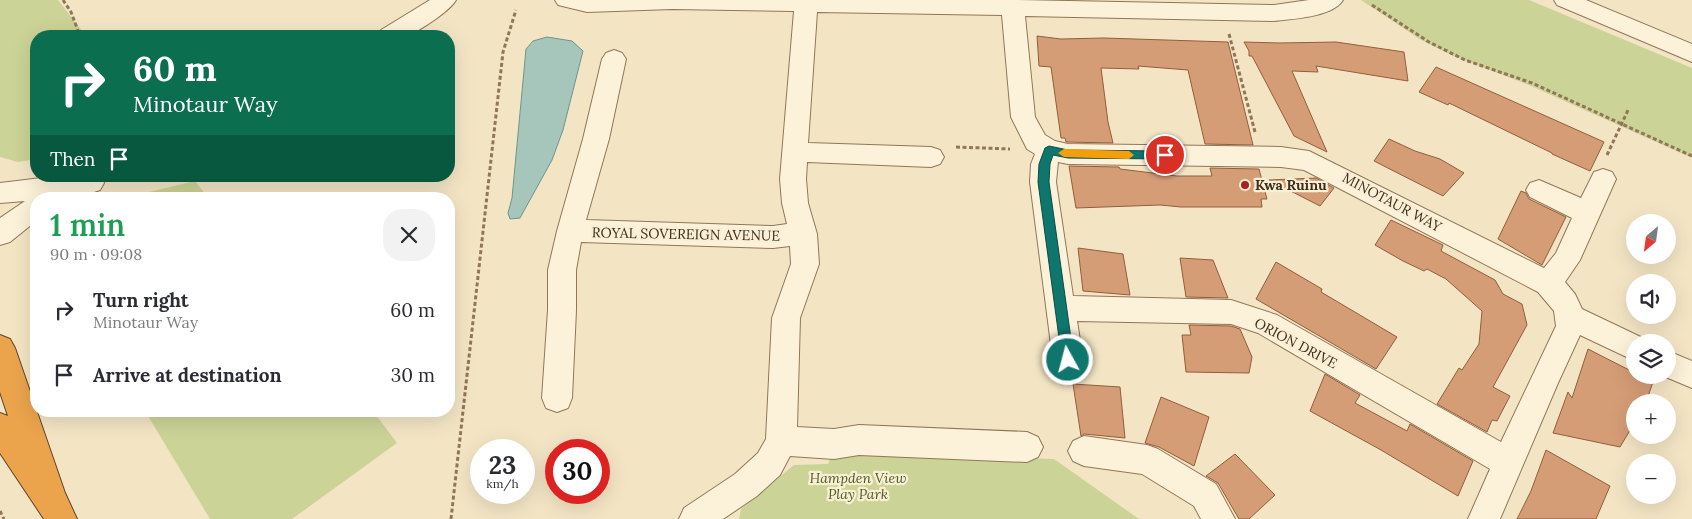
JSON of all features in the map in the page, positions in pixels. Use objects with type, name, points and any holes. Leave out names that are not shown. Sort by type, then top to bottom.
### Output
[{"type":"highway","points":[[0,348],[56,509]]},
{"type":"highway","points":[[0,427],[56,509]]},
{"type":"street","points":[[399,30],[428,13],[445,0]]},
{"type":"street","points":[[566,0],[587,4],[672,1],[1013,9],[1120,4],[1274,13],[1305,10],[1332,0]]},
{"type":"street","points":[[1565,0],[1692,54]]},
{"type":"street","name":"ROYAL SOVEREIGN AVENUE","points":[[695,519],[746,485],[770,464],[781,441],[786,318],[806,264],[803,234],[795,203],[793,180],[806,5]]},
{"type":"street","points":[[1013,9],[1023,117],[1036,142],[1049,150],[1044,164],[1044,182],[1068,360]]},
{"type":"street","name":"ROYAL SOVEREIGN AVENUE","points":[[557,398],[562,310],[562,270],[580,190],[596,139],[614,59]]},
{"type":"street","name":"MINOTAUR WAY","points":[[1049,150],[1068,154],[1262,157],[1309,160],[1548,284],[1561,296],[1571,317]]},
{"type":"street","points":[[794,152],[931,157]]},
{"type":"street","points":[[1548,284],[1566,260],[1603,179]]},
{"type":"street","points":[[0,193],[79,182]]},
{"type":"street","points":[[70,192],[93,182]]},
{"type":"street","points":[[1539,190],[1587,213]]},
{"type":"street","points":[[0,234],[30,211]]},
{"type":"street","name":"ROYAL SOVEREIGN AVENUE","points":[[570,231],[773,237],[803,234]]},
{"type":"street","name":"ORION DRIVE","points":[[1061,308],[1231,312],[1267,324],[1508,463]]},
{"type":"street","points":[[1484,519],[1570,326],[1571,317],[1626,344]]},
{"type":"street","points":[[1676,368],[1691,375]]},
{"type":"street","points":[[781,441],[834,444],[859,440],[1027,447]]},
{"type":"street","points":[[1084,451],[1147,460],[1205,495],[1219,519]]},
{"type":"path","points":[[63,0],[71,12],[78,30]]},
{"type":"path","points":[[1372,5],[1429,42],[1465,60],[1532,83],[1692,156]]},
{"type":"path","points":[[451,519],[503,52],[516,10]]},
{"type":"path","points":[[1228,31],[1262,157]]},
{"type":"path","points":[[1603,179],[1602,166],[1629,108]]},
{"type":"path","points":[[0,511],[4,519]]},
{"type":"green space","points":[[0,0],[58,0],[81,30],[30,30],[30,160],[18,162],[0,157]]},
{"type":"green space","points":[[1361,0],[1529,0],[1692,68],[1692,158],[1531,86],[1451,55],[1421,40]]},
{"type":"green space","points":[[196,182],[204,192],[149,192]]},
{"type":"green space","points":[[149,417],[378,417],[397,443],[292,519],[210,519]]},
{"type":"green space","name":"Hampden View Play Park","points":[[833,452],[1054,459],[1139,519],[739,519],[741,509],[794,465],[828,464]]},
{"type":"water","points":[[547,37],[572,41],[583,51],[563,130],[552,160],[520,218],[510,219],[508,213],[512,198],[526,49],[533,41]]},
{"type":"building","points":[[1037,36],[1061,39],[1104,38],[1228,42],[1253,145],[1205,144],[1188,70],[1138,66],[1139,69],[1101,68],[1108,122],[1113,143],[1066,142],[1065,138],[1061,138],[1051,67],[1039,66]]},
{"type":"building","points":[[1244,42],[1336,42],[1404,52],[1408,81],[1316,66],[1318,72],[1292,71],[1327,152],[1294,136],[1252,56],[1249,56],[1249,51]]},
{"type":"building","points":[[1436,67],[1604,142],[1590,171],[1449,103],[1448,105],[1419,92]]},
{"type":"building","points":[[1389,139],[1415,151],[1440,159],[1464,173],[1443,196],[1374,161]]},
{"type":"building","points":[[1069,166],[1119,167],[1120,169],[1177,176],[1212,176],[1210,168],[1259,169],[1267,199],[1261,199],[1262,207],[1181,207],[1160,205],[1076,208]]},
{"type":"building","points":[[1316,178],[1334,188],[1320,206],[1269,180]]},
{"type":"building","points":[[1521,191],[1526,193],[1529,199],[1566,217],[1542,265],[1498,239]]},
{"type":"building","points":[[1391,220],[1443,245],[1441,251],[1495,280],[1503,294],[1522,304],[1527,325],[1493,387],[1510,396],[1497,421],[1492,420],[1487,432],[1437,404],[1459,368],[1462,370],[1479,344],[1482,311],[1446,279],[1427,269],[1424,271],[1403,261],[1375,245]]},
{"type":"building","points":[[1078,248],[1123,254],[1130,295],[1083,291]]},
{"type":"building","points":[[1180,258],[1213,260],[1228,298],[1186,297]]},
{"type":"building","points":[[1276,262],[1322,289],[1321,292],[1397,337],[1376,369],[1256,299]]},
{"type":"building","points":[[1189,325],[1231,326],[1240,329],[1252,357],[1249,373],[1186,372],[1182,335],[1191,335]]},
{"type":"building","points":[[1588,349],[1626,368],[1626,384],[1652,384],[1649,394],[1626,394],[1626,437],[1620,447],[1553,433],[1568,392],[1572,398]]},
{"type":"building","points":[[1325,374],[1360,395],[1355,403],[1407,431],[1410,424],[1473,461],[1458,496],[1381,450],[1310,411]]},
{"type":"building","points":[[1073,384],[1120,387],[1125,438],[1084,434],[1081,436]]},
{"type":"building","points":[[1161,397],[1209,417],[1194,466],[1159,447],[1145,443]]},
{"type":"building","points":[[1546,450],[1610,486],[1596,519],[1517,519],[1531,491]]},
{"type":"building","points":[[1235,454],[1275,495],[1249,519],[1239,519],[1218,483],[1206,476]]},
{"type":"slow traffic","points":[[1064,153],[1129,155]]},
{"type":"place","name":"Kwa Ruinu","points":[[1245,185]]},
{"type":"route","points":[[1068,360],[1044,182],[1044,164],[1049,150],[1068,154],[1165,155]]}]
